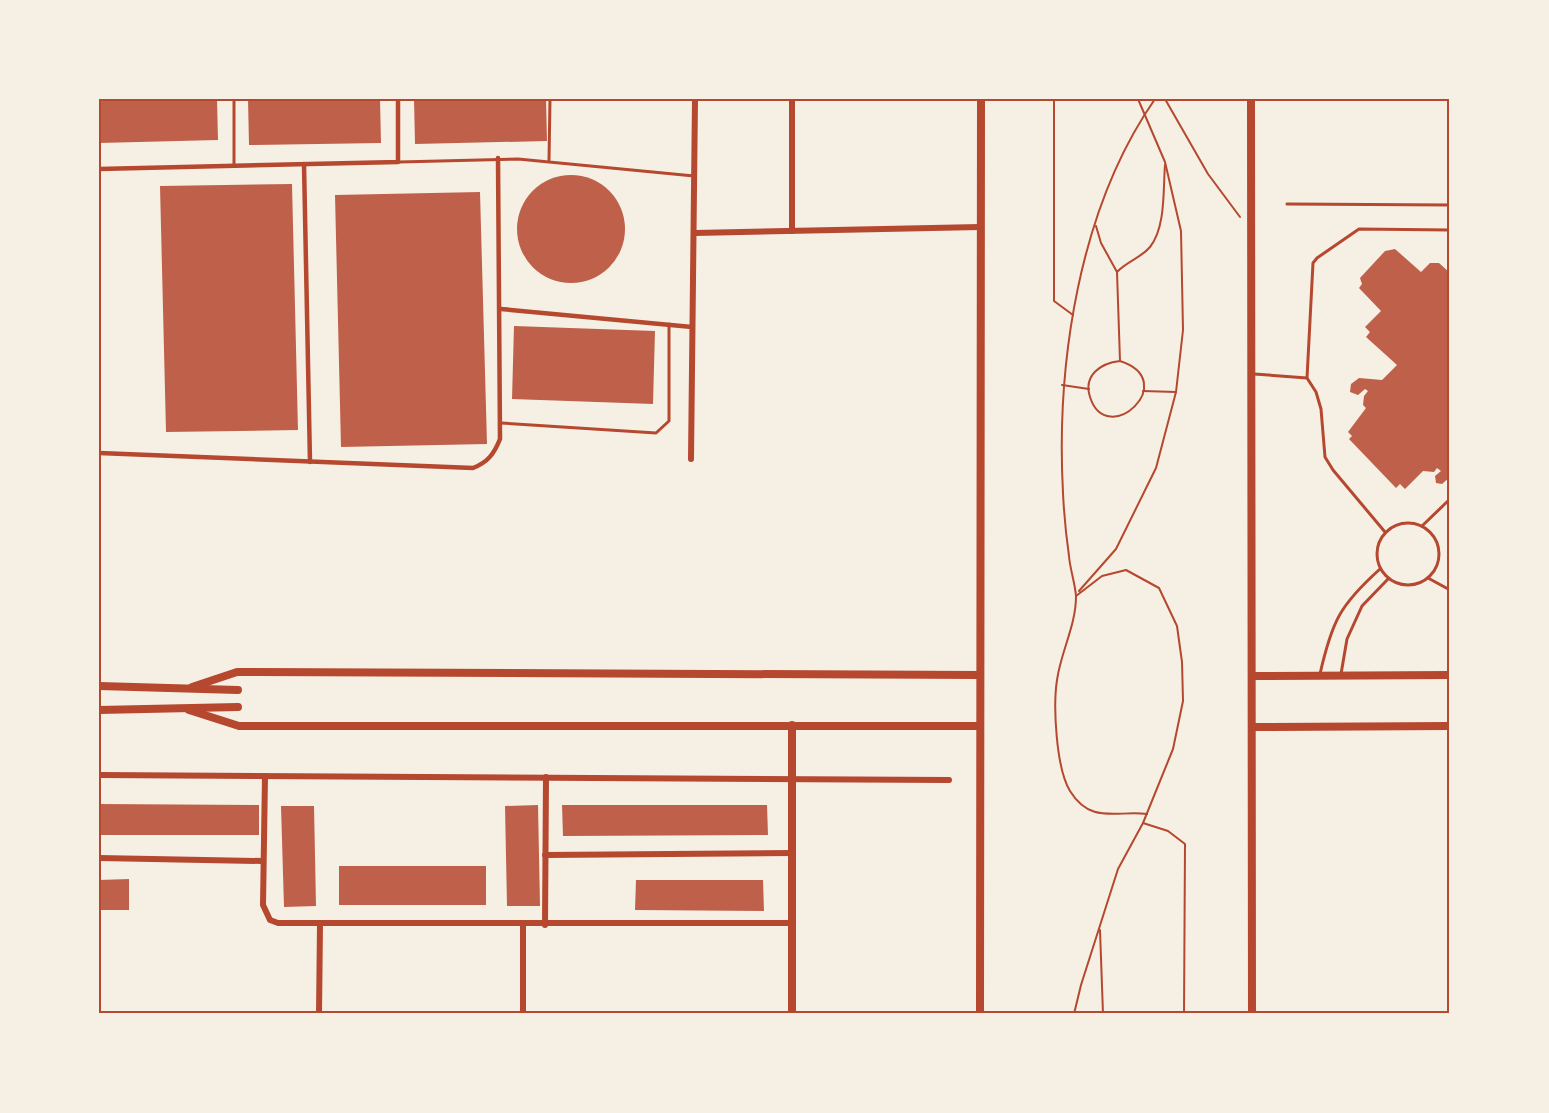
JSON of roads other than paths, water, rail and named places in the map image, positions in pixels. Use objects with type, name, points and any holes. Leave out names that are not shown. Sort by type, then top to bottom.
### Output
[{"type":"main road","points":[[99,686],[238,690]]},
{"type":"main road","points":[[99,710],[238,707]]},
{"type":"street","points":[[99,169],[398,162],[398,99]]},
{"type":"street","points":[[691,459],[696,176],[695,99]]},
{"type":"street","points":[[792,99],[792,231]]},
{"type":"street","points":[[980,1014],[981,99]]},
{"type":"street","points":[[1251,99],[1252,1014]]},
{"type":"street","points":[[99,453],[472,468],[484,464],[494,454],[501,439],[498,158]]},
{"type":"street","points":[[304,164],[310,462]]},
{"type":"street","points":[[695,233],[980,227]]},
{"type":"street","points":[[501,309],[692,327]]},
{"type":"street","points":[[188,689],[237,672],[980,675]]},
{"type":"street","points":[[1252,676],[1450,675]]},
{"type":"street","points":[[185,708],[239,726],[980,726]]},
{"type":"street","points":[[792,725],[792,1014]]},
{"type":"street","points":[[1252,727],[1450,726]]},
{"type":"street","points":[[99,775],[949,780]]},
{"type":"street","points":[[265,776],[263,905],[270,920],[278,923],[523,925],[792,923]]},
{"type":"street","points":[[545,925],[546,777]]},
{"type":"street","points":[[545,855],[792,853]]},
{"type":"street","points":[[99,858],[262,861]]},
{"type":"street","points":[[319,1014],[320,924]]},
{"type":"street","points":[[523,925],[523,1014]]},
{"type":"lane","points":[[234,99],[234,166]]},
{"type":"lane","points":[[549,161],[550,99]]},
{"type":"lane","points":[[398,162],[498,158],[696,176]]},
{"type":"lane","points":[[1287,204],[1450,205]]},
{"type":"lane","points":[[1385,532],[1333,470],[1325,457],[1321,409],[1316,392],[1307,378],[1313,263],[1359,229],[1450,230]]},
{"type":"lane","points":[[501,423],[656,433],[669,421],[669,324]]},
{"type":"lane","points":[[1251,374],[1307,378]]},
{"type":"lane","points":[[1422,526],[1450,499]]},
{"type":"lane","points":[[1409,523],[1422,526],[1432,534],[1438,546],[1439,559],[1428,578],[1413,585],[1400,585],[1388,579],[1380,569],[1376,556],[1378,543],[1385,532],[1396,525],[1409,523]]},
{"type":"lane","points":[[1319,676],[1337,617],[1350,596],[1380,569]]},
{"type":"lane","points":[[1428,578],[1450,590]]},
{"type":"lane","points":[[1340,675],[1347,639],[1362,606],[1388,579]]}]
